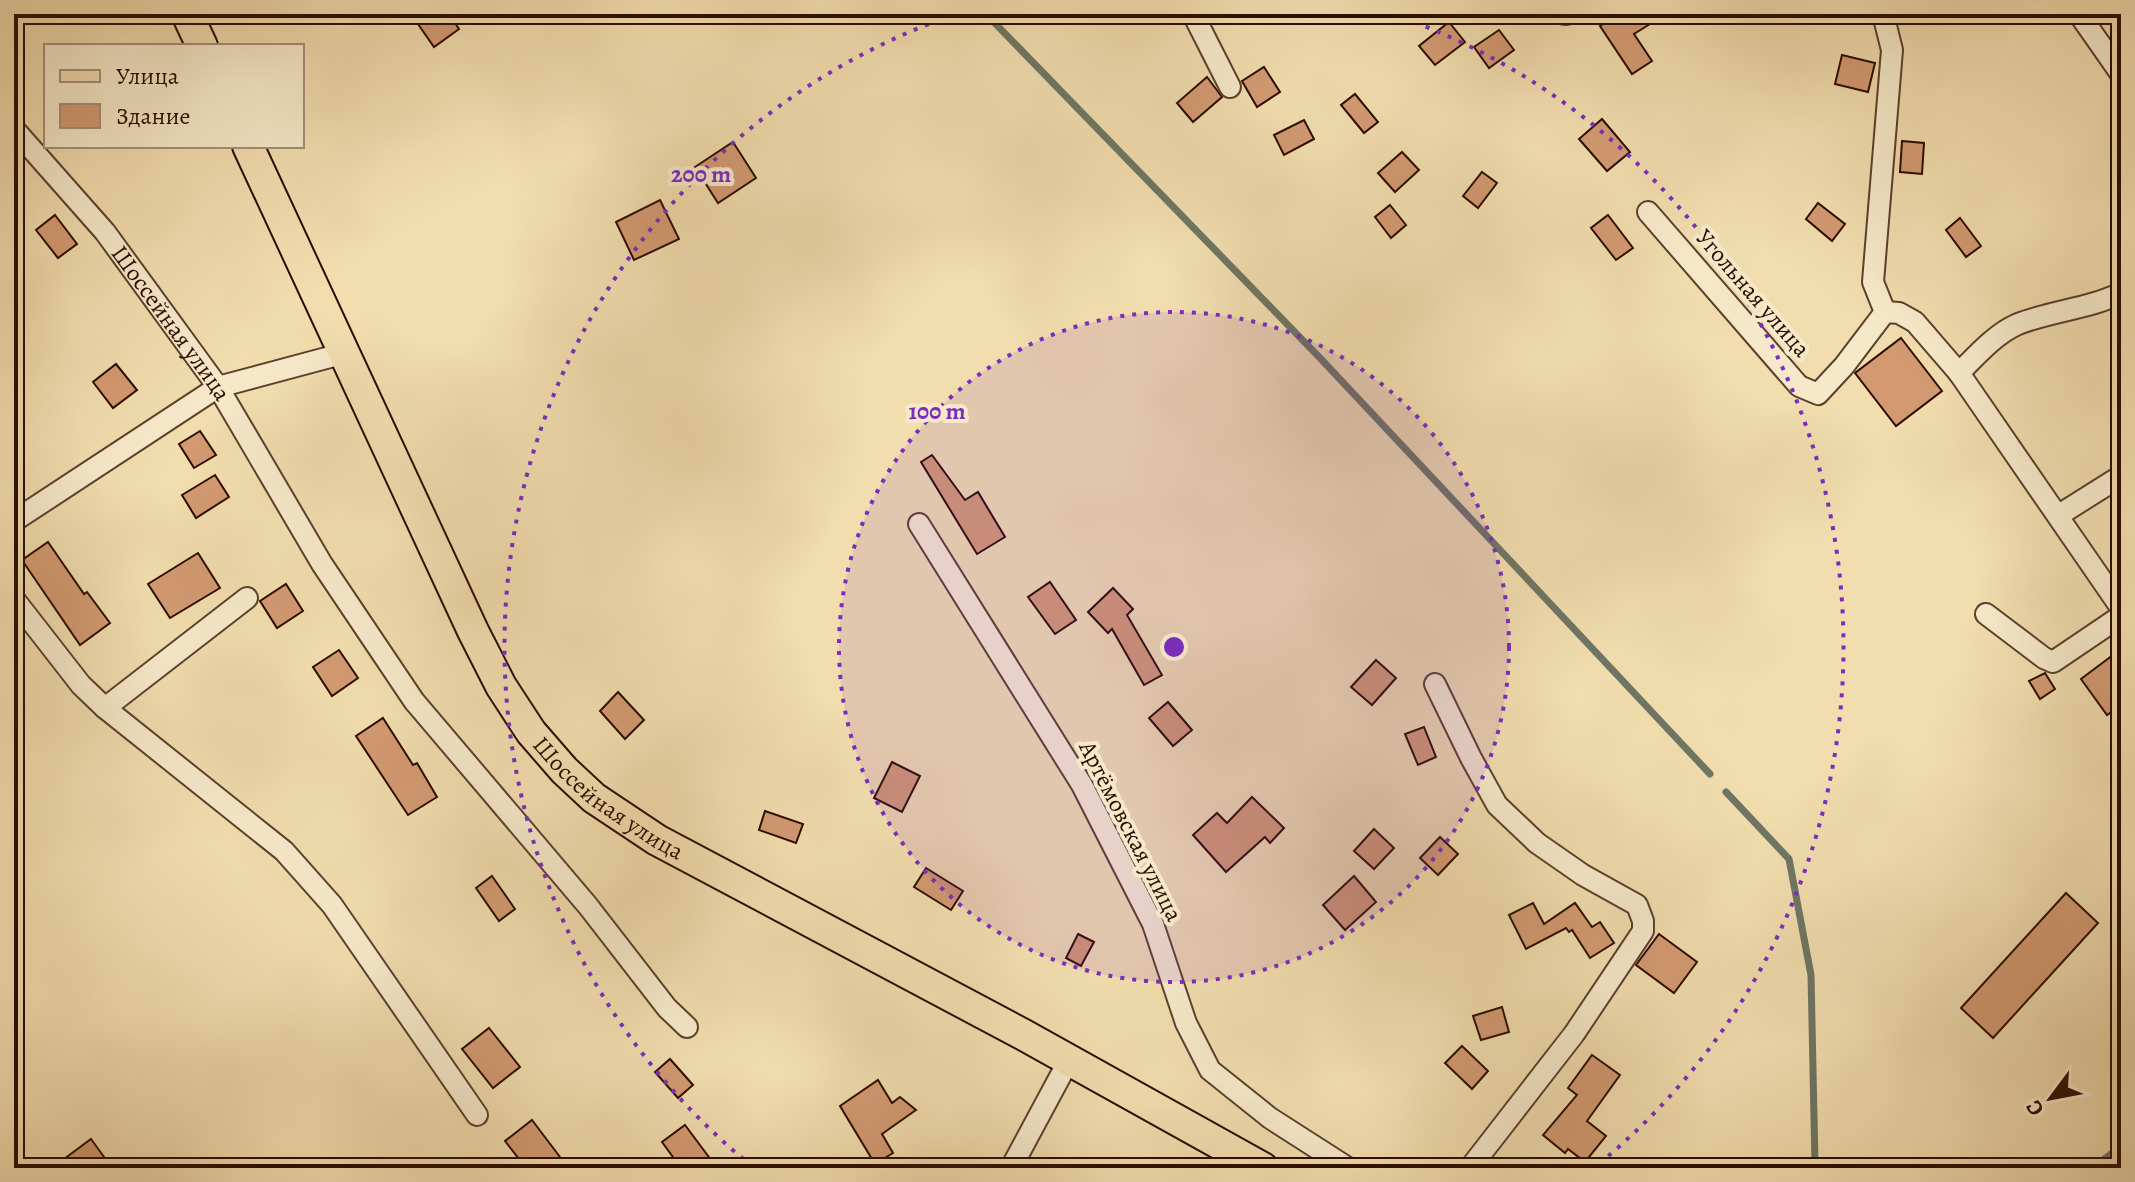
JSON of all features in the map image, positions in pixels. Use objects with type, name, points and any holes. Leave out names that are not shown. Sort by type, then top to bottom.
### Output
[{"type":"main road","points":[[187,14],[201,44]]},
{"type":"main road","name":"Шоссейная улица","points":[[249,148],[473,631],[501,686],[531,732],[564,770],[594,798],[657,840],[1069,1060],[1263,1168]]},
{"type":"street","points":[[1193,14],[1230,87]]},
{"type":"street","points":[[1883,14],[1892,50],[1873,282],[1885,312],[1899,313],[1915,322],[1959,373],[2121,608]]},
{"type":"street","points":[[2079,14],[2121,74]]},
{"type":"street","name":"Шоссейная улица","points":[[14,129],[105,232],[218,387],[322,564],[414,701],[588,906],[667,1008],[687,1027]]},
{"type":"street","name":"Угольная улица","points":[[1648,212],[1799,386],[1818,394],[1844,366],[1885,312]]},
{"type":"street","points":[[1959,373],[1990,343],[2015,325],[2104,301],[2121,293]]},
{"type":"street","points":[[14,521],[218,387],[345,353]]},
{"type":"street","points":[[2059,515],[2121,476]]},
{"type":"street","name":"Артёмовская улица","points":[[919,524],[1082,785],[1153,924],[1186,1023],[1210,1070],[1270,1118],[1348,1168]]},
{"type":"street","points":[[105,708],[247,598]]},
{"type":"street","points":[[14,599],[81,685],[105,708],[284,851],[332,905],[477,1115]]},
{"type":"street","points":[[1986,614],[2053,662],[2121,616]]},
{"type":"street","points":[[1435,684],[1497,805],[1537,843],[1583,875],[1637,905],[1643,921],[1643,931],[1574,1034],[1470,1168]]},
{"type":"street","points":[[1011,1168],[1069,1060]]},
{"type":"building","points":[[411,14],[449,14],[459,29],[434,47]]},
{"type":"building","points":[[1618,14],[1666,14],[1634,34],[1652,61],[1632,74],[1600,26]]},
{"type":"building","points":[[1449,22],[1465,42],[1435,65],[1419,46]]},
{"type":"building","points":[[1499,30],[1514,50],[1489,68],[1474,47]]},
{"type":"building","points":[[1842,55],[1875,63],[1868,92],[1835,84]]},
{"type":"building","points":[[1264,67],[1280,92],[1257,107],[1242,81]]},
{"type":"building","points":[[1207,77],[1222,97],[1193,122],[1177,103]]},
{"type":"building","points":[[1355,94],[1378,122],[1364,133],[1341,105]]},
{"type":"building","points":[[1602,119],[1630,152],[1607,171],[1579,139]]},
{"type":"building","points":[[1304,120],[1314,139],[1284,155],[1274,135]]},
{"type":"building","points":[[1902,141],[1924,143],[1922,174],[1900,172]]},
{"type":"building","points":[[733,142],[756,178],[718,203],[695,167]]},
{"type":"building","points":[[1402,152],[1419,170],[1395,192],[1378,173]]},
{"type":"building","points":[[1482,172],[1497,183],[1478,208],[1463,196]]},
{"type":"building","points":[[660,200],[679,239],[634,260],[616,222]]},
{"type":"building","points":[[1818,203],[1845,224],[1832,241],[1806,219]]},
{"type":"building","points":[[1390,205],[1406,225],[1391,238],[1375,217]]},
{"type":"building","points":[[55,215],[77,244],[58,258],[36,230]]},
{"type":"building","points":[[1608,215],[1633,248],[1616,260],[1591,228]]},
{"type":"building","points":[[1960,218],[1981,246],[1966,257],[1946,230]]},
{"type":"building","points":[[1901,338],[1942,391],[1896,426],[1855,373]]},
{"type":"building","points":[[116,364],[137,390],[113,408],[93,382]]},
{"type":"building","points":[[200,431],[216,455],[194,468],[179,444]]},
{"type":"building","points":[[932,455],[965,500],[978,492],[1005,537],[977,554],[921,462]]},
{"type":"building","points":[[215,475],[229,497],[196,518],[182,495]]},
{"type":"building","points":[[48,542],[84,594],[87,592],[110,623],[80,645],[22,560]]},
{"type":"building","points":[[198,553],[220,588],[170,618],[148,584]]},
{"type":"building","points":[[1050,582],[1076,620],[1055,634],[1028,597]]},
{"type":"building","points":[[286,584],[303,611],[277,628],[260,601]]},
{"type":"building","points":[[1113,588],[1133,609],[1127,615],[1162,675],[1144,685],[1112,629],[1108,633],[1088,612]]},
{"type":"building","points":[[2121,649],[2121,705],[2107,715],[2081,679]]},
{"type":"building","points":[[339,650],[358,678],[332,696],[313,667]]},
{"type":"building","points":[[1376,660],[1396,678],[1372,705],[1351,687]]},
{"type":"building","points":[[2045,673],[2055,689],[2040,699],[2029,681]]},
{"type":"building","points":[[618,692],[644,720],[625,739],[600,711]]},
{"type":"building","points":[[1168,702],[1192,730],[1173,746],[1149,718]]},
{"type":"building","points":[[383,718],[413,765],[417,763],[437,797],[408,815],[356,736]]},
{"type":"building","points":[[1424,727],[1436,757],[1418,765],[1405,734]]},
{"type":"building","points":[[892,762],[920,776],[902,812],[874,798]]},
{"type":"building","points":[[1252,797],[1284,828],[1270,843],[1265,837],[1226,872],[1193,835],[1217,813],[1227,823]]},
{"type":"building","points":[[765,811],[803,824],[796,843],[759,830]]},
{"type":"building","points":[[1374,829],[1394,848],[1374,869],[1354,851]]},
{"type":"building","points":[[1440,837],[1458,854],[1438,875],[1420,858]]},
{"type":"building","points":[[926,868],[963,891],[951,910],[914,887]]},
{"type":"building","points":[[492,876],[515,909],[499,921],[476,888]]},
{"type":"building","points":[[1354,876],[1376,902],[1345,930],[1323,905]]},
{"type":"building","points":[[2066,893],[2098,923],[1993,1038],[1961,1008]]},
{"type":"building","points":[[1533,903],[1544,924],[1575,903],[1592,927],[1600,922],[1614,943],[1590,958],[1572,930],[1569,932],[1566,928],[1526,949],[1509,915]]},
{"type":"building","points":[[1078,934],[1094,942],[1081,966],[1066,958]]},
{"type":"building","points":[[1659,934],[1697,962],[1674,993],[1636,965]]},
{"type":"building","points":[[1502,1007],[1509,1032],[1481,1040],[1473,1016]]},
{"type":"building","points":[[489,1028],[520,1067],[493,1088],[462,1049]]},
{"type":"building","points":[[1462,1046],[1488,1071],[1472,1089],[1445,1063]]},
{"type":"building","points":[[1592,1055],[1620,1075],[1587,1121],[1606,1136],[1585,1162],[1568,1149],[1565,1153],[1543,1135],[1577,1095],[1568,1088]]},
{"type":"building","points":[[670,1059],[693,1085],[678,1098],[655,1072]]},
{"type":"building","points":[[878,1080],[892,1103],[900,1097],[916,1110],[882,1134],[893,1153],[875,1164],[840,1106]]},
{"type":"building","points":[[532,1120],[560,1157],[546,1168],[526,1168],[505,1141]]},
{"type":"building","points":[[685,1125],[717,1168],[681,1168],[662,1142]]},
{"type":"building","points":[[91,1139],[112,1168],[52,1168]]},
{"type":"waterway","points":[[986,14],[1321,359],[1710,774]]},
{"type":"waterway","points":[[1726,792],[1789,859],[1811,975],[1815,1164],[1818,1168]]},
{"type":"waterway","points":[[2093,1168],[2121,1146]]}]
